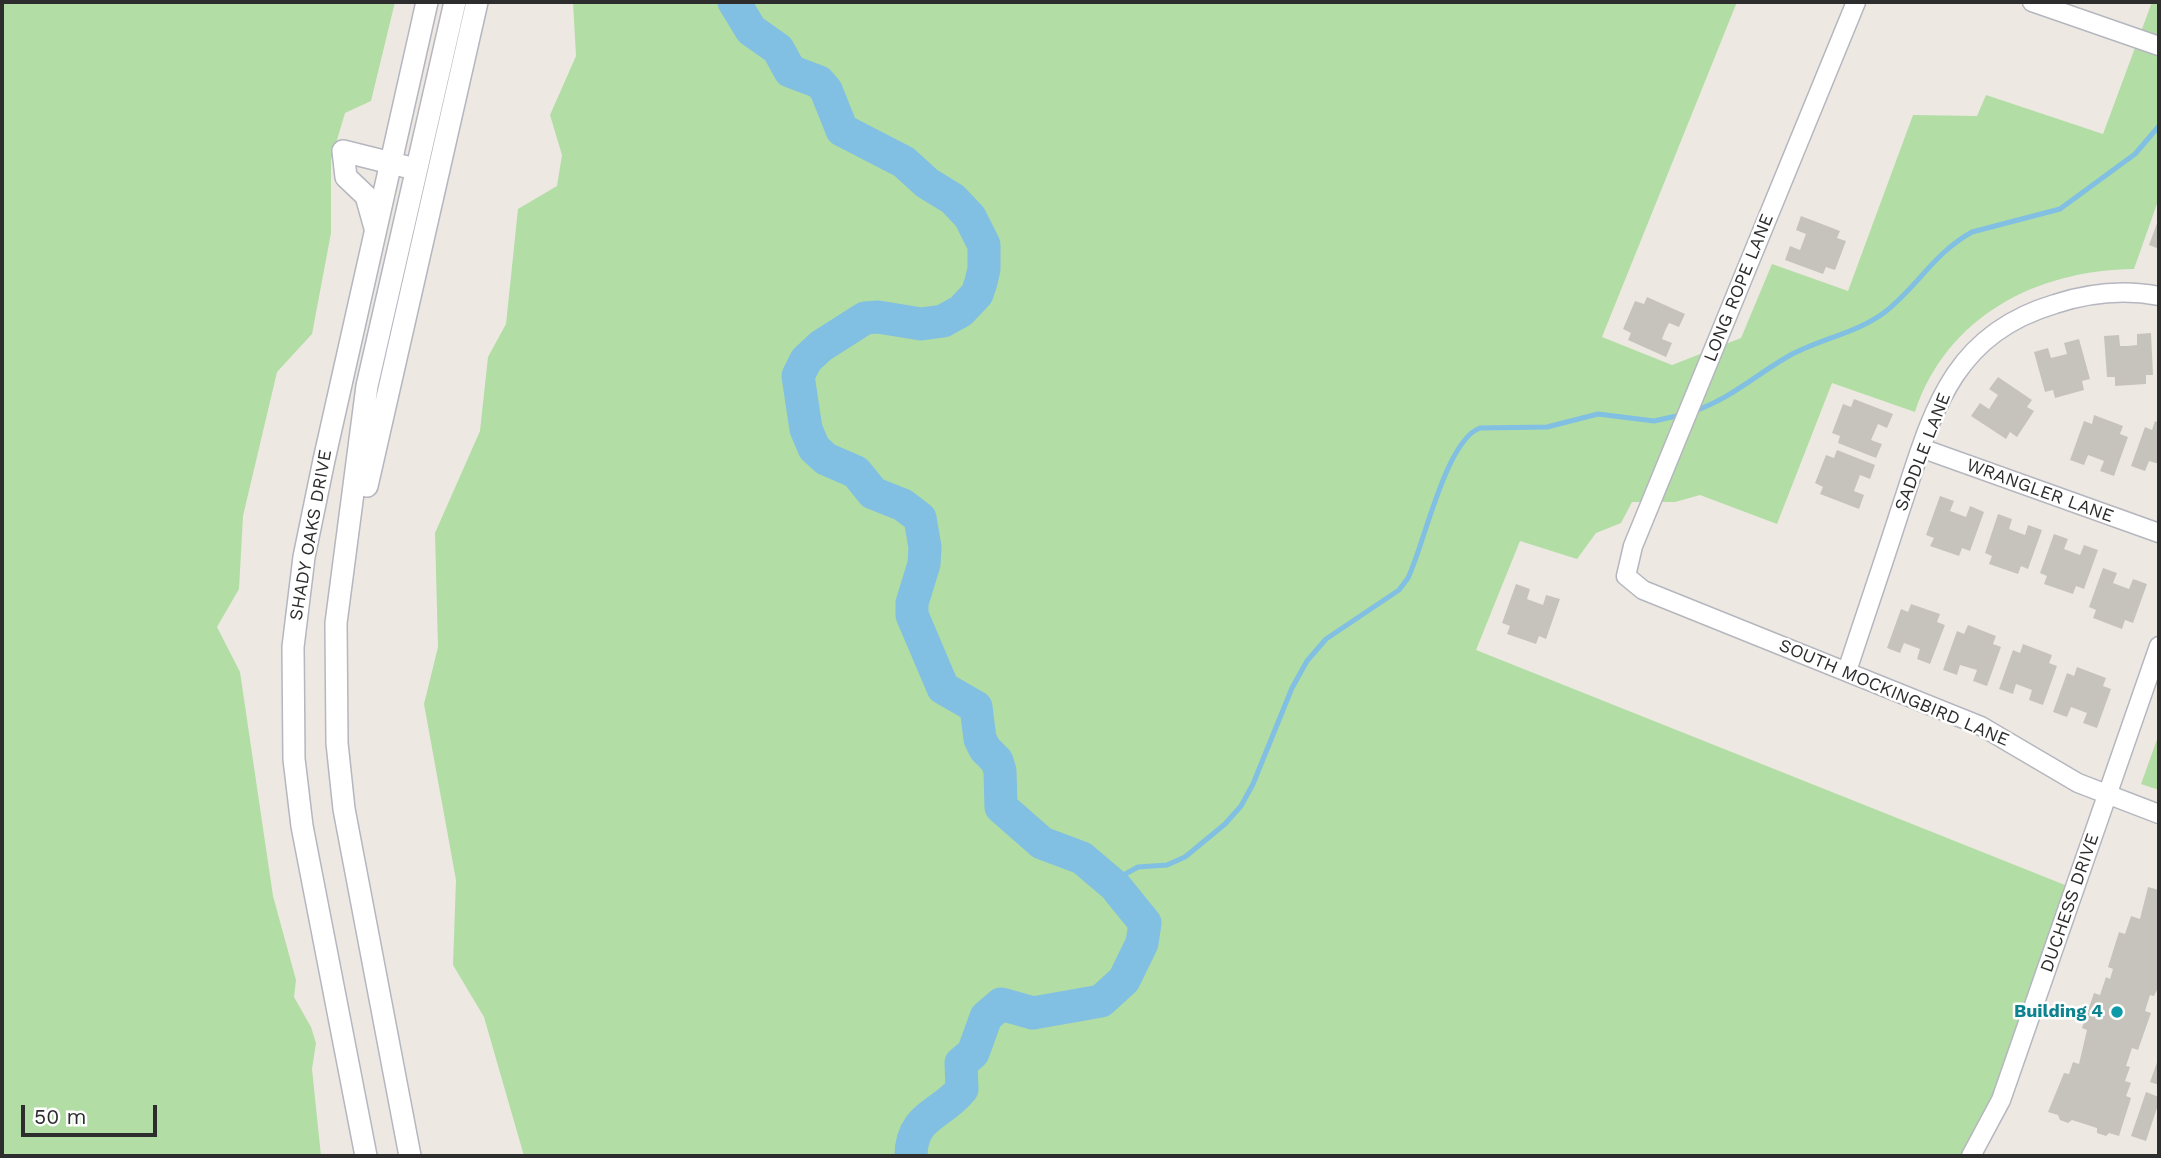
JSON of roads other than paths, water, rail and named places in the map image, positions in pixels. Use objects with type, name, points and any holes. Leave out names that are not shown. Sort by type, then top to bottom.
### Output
[{"type":"street","name":"SHADY OAKS DRIVE","points":[[366,1156],[302,826],[294,759],[293,647],[304,557],[427,2]]},
{"type":"street","name":"SHADY OAKS DRIVE","points":[[410,1156],[344,809],[337,743],[337,596],[357,475],[367,386],[455,2]]},
{"type":"street","name":"SHADY OAKS DRIVE","points":[[337,653],[364,503],[477,2]]},
{"type":"street","name":"LONG ROPE LANE","points":[[1626,576],[1628,562],[1651,502],[1856,2]]},
{"type":"street","points":[[2032,2],[2152,44]]},
{"type":"street","points":[[376,232],[369,202],[359,187],[346,177],[343,151],[415,169]]},
{"type":"street","name":"SADDLE LANE","points":[[1847,671],[1921,448],[1936,408],[1962,363],[1981,342],[2001,326],[2046,306],[2097,293],[2159,296]]},
{"type":"street","name":"WRANGLER LANE","points":[[1921,448],[2159,533]]},
{"type":"street","name":"SOUTH MOCKINGBIRD LANE","points":[[1626,576],[1643,590],[1981,726],[2107,796],[2159,814]]},
{"type":"street","name":"DUCHESS DRIVE","points":[[1972,1156],[2001,1100],[2159,646]]},
{"type":"waterway","points":[[734,2],[751,30],[778,49],[790,71],[819,82],[826,90],[842,130],[904,162],[927,183],[953,199],[970,217],[984,245],[984,269],[977,294],[961,311],[943,321],[921,324],[878,317],[865,318],[821,346],[806,360],[798,376],[806,429],[814,448],[826,459],[856,472],[873,493],[903,505],[920,518],[925,547],[924,564],[912,603],[912,615],[943,688],[976,707],[980,739],[985,749],[997,761],[1000,771],[1001,807],[1042,843],[1082,858],[1115,886],[1145,923],[1142,943],[1124,980],[1101,1001],[1033,1013],[1001,1004],[986,1017],[973,1053],[961,1063],[962,1089],[922,1124],[912,1142],[911,1156]]},
{"type":"waterway","points":[[1694,411],[1730,394],[1799,351],[1874,320],[1897,302],[1947,250],[1972,232],[2060,209],[2135,154],[2159,126]]},
{"type":"waterway","points":[[1111,882],[1138,867],[1167,865],[1185,857],[1225,824],[1241,806],[1253,784],[1292,688],[1307,661],[1326,639],[1399,590],[1408,578],[1447,471],[1468,436],[1480,428],[1547,427],[1598,414],[1654,421],[1681,415]]},
{"type":"place","name":"Building 4","points":[[2117,1012]]}]
